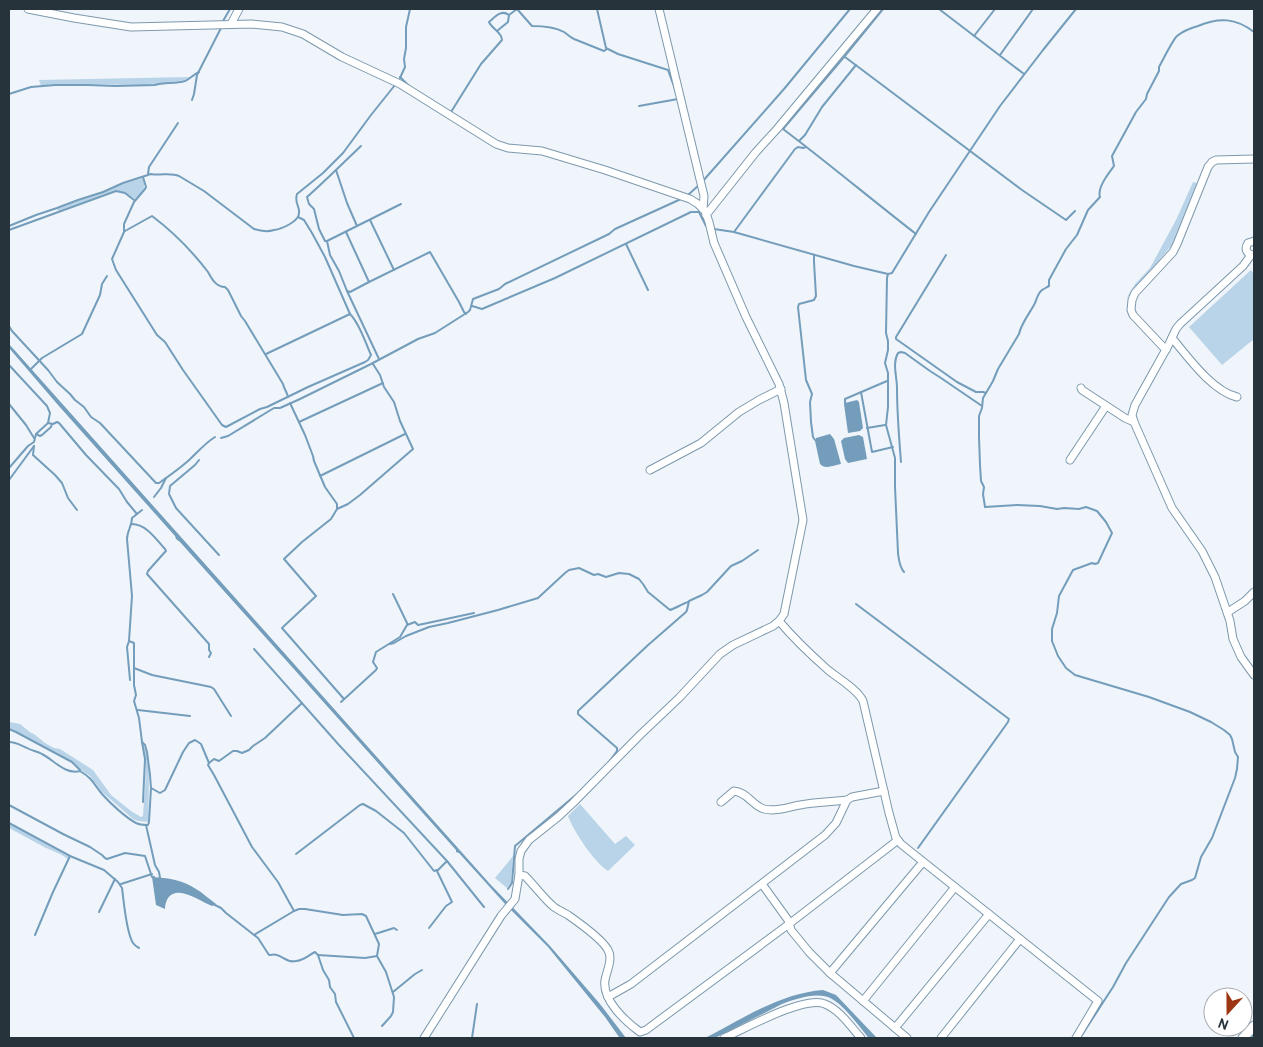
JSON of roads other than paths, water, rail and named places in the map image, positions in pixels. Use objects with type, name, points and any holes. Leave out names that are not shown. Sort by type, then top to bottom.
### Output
[{"type":"street","points":[[28,9],[131,27],[231,24],[272,25],[294,30],[342,57],[400,84],[496,144],[508,148],[542,151],[605,170],[690,200],[698,204],[704,212]]},
{"type":"street","points":[[231,24],[239,9]]},
{"type":"street","points":[[424,1038],[501,916],[515,899],[519,875],[519,859],[528,840],[574,803],[720,654],[733,645],[773,626],[784,614],[803,520],[781,389],[729,278],[714,243],[704,212],[704,196],[659,9]]},
{"type":"street","points":[[704,212],[777,130],[877,9]]},
{"type":"street","points":[[1166,350],[1133,315],[1131,310],[1132,300],[1139,289],[1168,258],[1177,244],[1203,178],[1212,162],[1216,160],[1254,159]]},
{"type":"street","points":[[1254,241],[1248,243],[1246,247],[1247,252],[1253,255],[1180,324],[1135,405],[1132,415],[1172,508],[1202,551],[1215,577],[1228,612],[1233,639],[1239,654],[1254,674]]},
{"type":"street","points":[[1172,338],[1212,383],[1231,396],[1237,397]]},
{"type":"street","points":[[1081,388],[1106,406],[1134,422]]},
{"type":"street","points":[[650,470],[701,443],[739,412],[781,389]]},
{"type":"street","points":[[1070,460],[1106,406]]},
{"type":"street","points":[[1228,612],[1245,601],[1254,592]]},
{"type":"street","points":[[779,621],[803,648],[861,696],[896,838],[901,844],[1098,1001],[1076,1038]]},
{"type":"street","points":[[721,802],[734,791],[738,791],[763,809],[773,810],[798,805],[847,800],[884,791]]},
{"type":"street","points":[[608,997],[631,984],[825,836],[836,823],[847,800]]},
{"type":"street","points":[[519,875],[526,876],[554,906],[570,916],[597,938],[609,951],[610,960],[605,980],[608,997],[631,1025],[640,1032],[646,1030],[789,924],[898,840]]},
{"type":"street","points":[[830,973],[923,862]]},
{"type":"street","points":[[762,884],[809,952],[830,973],[907,1038]]},
{"type":"street","points":[[863,1001],[955,887]]},
{"type":"street","points":[[895,1028],[989,914]]},
{"type":"street","points":[[941,1038],[1020,939]]},
{"type":"street","points":[[724,1038],[779,1012],[799,1005],[816,1002],[824,1003],[835,1010],[861,1038]]},
{"type":"street","points":[[1243,1038],[1254,1026]]},
{"type":"waterway","points":[[223,21],[230,9]]},
{"type":"waterway","points":[[400,78],[405,67],[406,27],[410,9]]},
{"type":"waterway","points":[[517,9],[532,26],[556,29],[574,39],[604,51],[607,49]]},
{"type":"waterway","points":[[449,111],[451,112],[481,64],[502,40],[502,37],[489,22],[498,14],[506,13],[509,15],[517,9]]},
{"type":"waterway","points":[[597,9],[606,48],[618,54],[668,70],[676,92]]},
{"type":"waterway","points":[[702,182],[784,89],[850,9]]},
{"type":"waterway","points":[[883,9],[783,129],[916,234]]},
{"type":"waterway","points":[[939,9],[1024,74]]},
{"type":"waterway","points":[[974,36],[995,9]]},
{"type":"waterway","points":[[1000,55],[1033,9]]},
{"type":"waterway","points":[[904,572],[900,565],[898,553],[895,458],[886,425],[888,373],[885,363],[888,350],[886,333],[888,274],[892,273],[929,212],[1000,106],[1076,9]]},
{"type":"waterway","points":[[497,31],[508,22],[509,15]]},
{"type":"waterway","points":[[1080,1038],[1169,897],[1181,884],[1195,878],[1201,857],[1212,838],[1235,778],[1238,757],[1230,735],[1211,722],[1149,697],[1075,675],[1066,668],[1058,656],[1052,641],[1052,629],[1057,613],[1059,596],[1073,570],[1092,563],[1098,563],[1112,533],[1097,511],[1086,507],[1079,509],[1017,505],[985,507],[984,487],[981,481],[979,416],[983,398],[1019,334],[1039,293],[1049,286],[1049,280],[1066,249],[1077,235],[1088,210],[1100,197],[1100,189],[1114,166],[1112,156],[1136,112],[1146,99],[1159,71],[1159,67],[1175,38],[1190,29],[1220,20],[1241,24],[1254,32]]},
{"type":"waterway","points":[[192,100],[197,75],[221,28]]},
{"type":"waterway","points":[[845,57],[1022,190],[1066,220],[1075,211]]},
{"type":"waterway","points":[[799,141],[805,135],[822,107],[856,65]]},
{"type":"waterway","points":[[9,94],[31,87],[55,85],[155,85],[185,81],[199,72]]},
{"type":"waterway","points":[[400,77],[409,86]]},
{"type":"waterway","points":[[9,226],[123,183],[151,174],[169,174],[179,176],[204,191],[254,229],[272,231],[281,228],[293,222],[298,216],[297,194],[323,173],[343,153],[395,85]]},
{"type":"waterway","points":[[639,106],[678,99]]},
{"type":"waterway","points":[[148,174],[149,167],[178,123]]},
{"type":"waterway","points":[[361,146],[307,197],[309,204],[314,209],[319,229],[325,241],[401,204]]},
{"type":"waterway","points":[[734,232],[795,149],[806,147]]},
{"type":"waterway","points":[[336,170],[357,226]]},
{"type":"waterway","points":[[143,177],[146,187],[134,202],[112,259],[116,270],[157,335],[165,342],[222,425],[226,427],[260,409],[365,362],[371,355],[354,318],[350,314],[266,354]]},
{"type":"waterway","points":[[688,195],[699,185]]},
{"type":"waterway","points":[[9,230],[116,191],[125,193],[134,200]]},
{"type":"waterway","points":[[221,438],[228,436],[274,408],[280,408],[300,399],[418,339],[435,333],[468,312],[473,299],[499,289],[505,284],[609,234],[615,229],[681,199]]},
{"type":"waterway","points":[[472,306],[482,309],[555,278],[691,212],[699,212],[706,226]]},
{"type":"waterway","points":[[125,231],[152,216],[182,242],[215,282],[228,290],[241,316],[283,384],[288,397]]},
{"type":"waterway","points":[[298,217],[304,220],[325,257],[350,314]]},
{"type":"waterway","points":[[370,220],[394,270]]},
{"type":"waterway","points":[[714,229],[734,232],[888,274]]},
{"type":"waterway","points":[[346,232],[369,282]]},
{"type":"waterway","points":[[327,241],[330,255],[379,359]]},
{"type":"waterway","points":[[626,244],[648,290]]},
{"type":"waterway","points":[[347,291],[350,292],[430,252],[466,314]]},
{"type":"waterway","points":[[814,255],[816,296],[814,300],[799,304],[798,307],[806,380],[812,394],[810,402],[811,422],[815,440]]},
{"type":"waterway","points":[[946,255],[896,339],[957,382],[976,392],[986,393]]},
{"type":"waterway","points":[[30,370],[42,358],[82,334],[107,276]]},
{"type":"waterway","points":[[9,326],[57,382],[84,407],[91,417],[100,423],[156,483],[159,483],[178,470],[215,437]]},
{"type":"waterway","points":[[901,462],[895,366],[898,353],[905,353],[982,406]]},
{"type":"waterway","points":[[337,509],[360,495],[413,449],[400,421],[394,402],[373,364]]},
{"type":"waterway","points":[[9,365],[47,406],[50,413],[48,423],[59,423],[86,455],[119,489],[137,514]]},
{"type":"waterway","points":[[845,403],[845,399],[887,381]]},
{"type":"waterway","points":[[299,422],[383,383]]},
{"type":"waterway","points":[[861,392],[872,452],[893,447]]},
{"type":"waterway","points":[[290,403],[305,435],[325,487],[337,504],[337,509],[331,519],[284,559],[316,596],[282,628],[344,699]]},
{"type":"waterway","points":[[9,404],[34,438]]},
{"type":"waterway","points":[[9,468],[28,446],[34,442],[36,434],[48,423]]},
{"type":"waterway","points":[[36,434],[42,435],[52,424]]},
{"type":"waterway","points":[[867,428],[885,425]]},
{"type":"waterway","points":[[320,476],[405,434]]},
{"type":"waterway","points":[[34,446],[33,455],[62,483],[68,498],[77,510]]},
{"type":"waterway","points":[[9,480],[34,446]]},
{"type":"waterway","points":[[199,460],[170,486],[169,494],[176,508],[219,555]]},
{"type":"waterway","points":[[154,497],[166,478]]},
{"type":"waterway","points":[[9,742],[40,753],[69,771],[80,771],[123,814],[137,824],[148,825],[151,788],[147,752],[142,742],[139,718],[134,701],[136,695],[134,685],[134,643],[129,641],[132,596],[127,539],[132,518],[142,510]]},
{"type":"waterway","points":[[132,524],[146,529],[165,549],[166,551],[147,574],[209,644],[211,653],[209,657]]},
{"type":"waterway","points":[[609,762],[617,748],[578,714],[578,711],[686,612],[689,601],[707,592],[731,566],[758,550]]},
{"type":"waterway","points":[[390,644],[429,627],[538,598],[569,570],[579,568],[594,575],[598,574],[606,577],[619,573],[629,574],[639,579],[648,592],[670,610],[688,602]]},
{"type":"waterway","points":[[341,702],[376,670],[377,668],[373,662],[376,652],[400,637],[407,625],[393,594]]},
{"type":"waterway","points":[[856,604],[1009,719],[918,848]]},
{"type":"waterway","points":[[407,625],[415,622],[418,625],[474,613]]},
{"type":"waterway","points":[[129,641],[127,647],[130,680]]},
{"type":"waterway","points":[[254,649],[339,745],[447,861],[484,907]]},
{"type":"waterway","points":[[134,668],[152,675],[211,687],[231,716]]},
{"type":"waterway","points":[[209,763],[214,759],[219,761],[233,751],[242,753],[249,750],[265,738],[302,703]]},
{"type":"waterway","points":[[138,710],[190,716]]},
{"type":"waterway","points":[[9,729],[72,762],[80,770]]},
{"type":"waterway","points":[[151,788],[160,793],[165,790],[189,743],[195,740],[201,744],[209,763],[208,765],[252,847],[278,882],[294,911],[305,909],[343,915],[362,914],[366,916],[379,944],[377,956],[365,958],[318,955]]},
{"type":"waterway","points":[[142,742],[145,759],[143,802]]},
{"type":"waterway","points":[[508,889],[512,883],[515,846],[577,794]]},
{"type":"waterway","points":[[296,854],[363,804],[376,811],[404,833],[434,871],[437,870]]},
{"type":"waterway","points":[[9,805],[90,847],[107,859],[125,853],[145,856],[152,877],[154,877]]},
{"type":"waterway","points":[[9,823],[70,856],[104,870],[118,882],[122,888],[129,932],[134,944],[139,948]]},
{"type":"waterway","points":[[146,825],[155,865],[160,878]]},
{"type":"waterway","points":[[35,935],[70,856]]},
{"type":"waterway","points":[[429,928],[446,906],[452,902],[437,871],[447,861]]},
{"type":"waterway","points":[[121,884],[152,874]]},
{"type":"waterway","points":[[99,912],[115,879]]},
{"type":"waterway","points":[[213,904],[221,908],[258,938],[269,955],[277,955],[288,961],[293,961],[301,960],[315,952],[329,980],[330,987],[335,994],[336,1002],[354,1038]]},
{"type":"waterway","points":[[254,935],[294,911]]},
{"type":"waterway","points":[[375,934],[394,928],[397,930]]},
{"type":"waterway","points":[[377,956],[386,972],[394,997],[393,1012],[382,1026]]},
{"type":"waterway","points":[[393,992],[422,970]]},
{"type":"waterway","points":[[472,1038],[477,1004]]},
{"type":"waterway","points":[[1250,1038],[1254,1034]]}]
